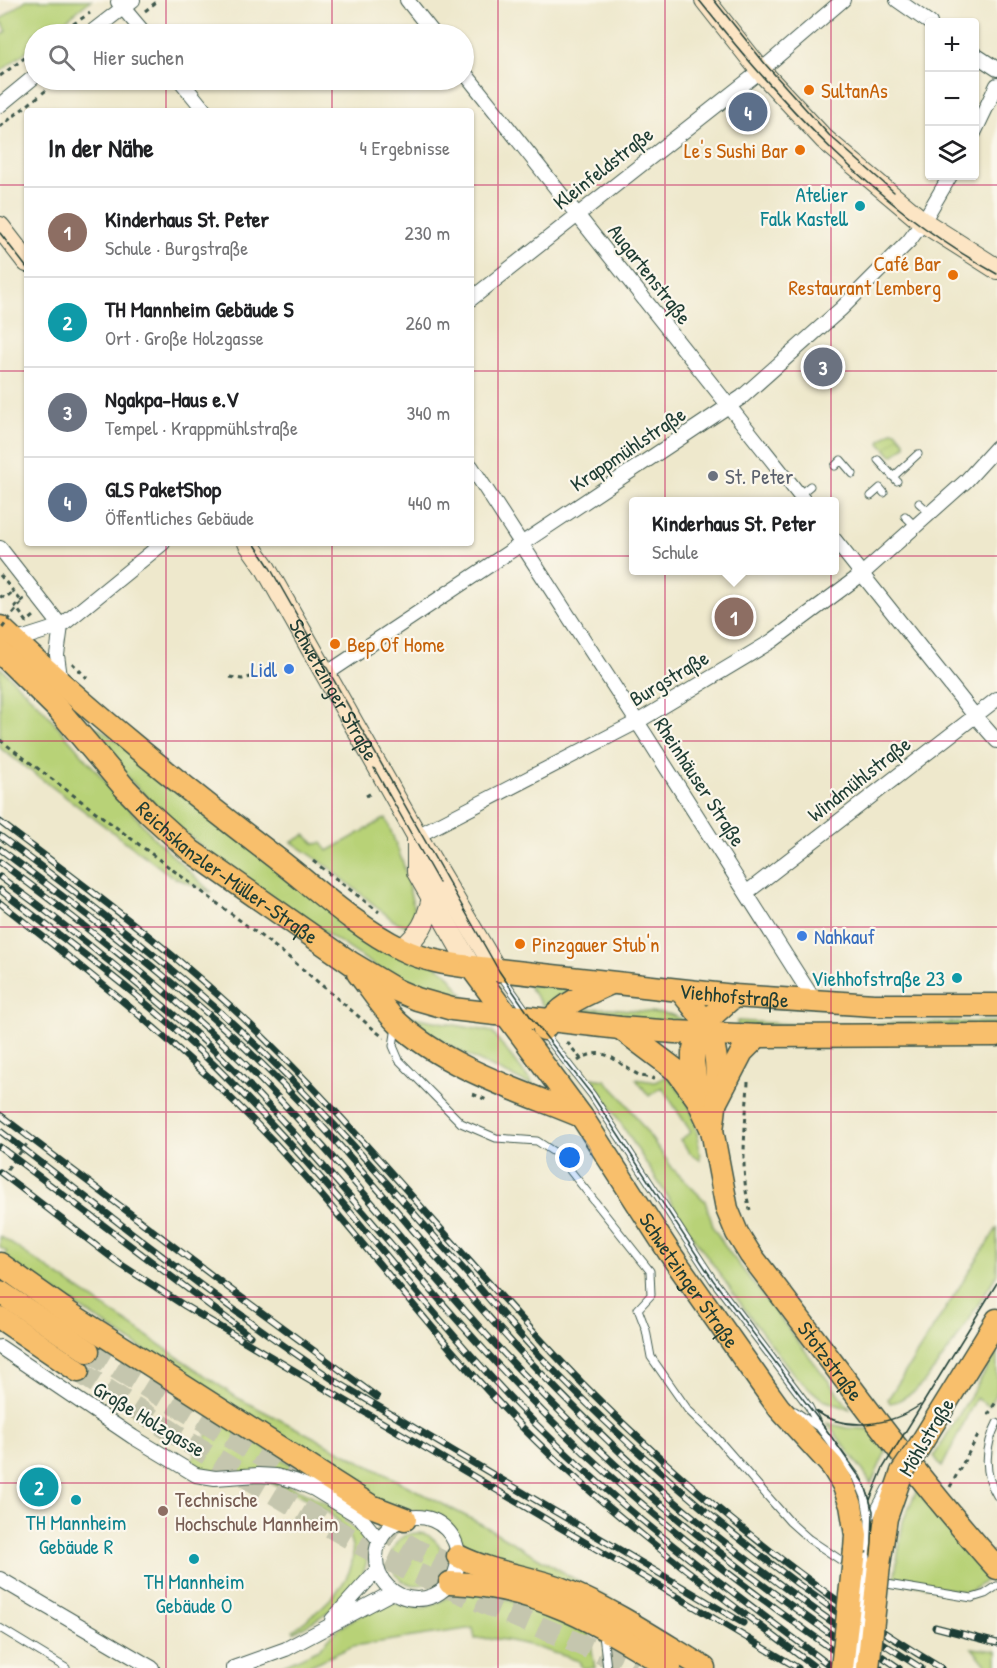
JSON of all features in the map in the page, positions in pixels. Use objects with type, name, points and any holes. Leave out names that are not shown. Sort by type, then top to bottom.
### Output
[{"type":"main road","name":"Reichskanzler-Müller-Straße","points":[[4,638],[203,802],[370,931],[402,950],[440,962],[471,968]]},
{"type":"main road","name":"Reichskanzler-Müller-Straße","points":[[4,638],[124,787],[170,832],[221,873],[351,963],[396,990],[452,1010],[506,1016]]},
{"type":"main road","points":[[351,963],[397,1023],[419,1040],[473,1071],[582,1116]]},
{"type":"main road","name":"Viehhofstraße","points":[[471,968],[734,996],[907,1006],[997,1005]]},
{"type":"main road","name":"Schwetzinger Straße","points":[[471,968],[582,1116],[669,1252],[779,1408],[820,1452],[843,1484],[867,1557]]},
{"type":"main road","points":[[533,1052],[541,1024],[567,1004],[611,982]]},
{"type":"main road","points":[[681,991],[704,1030],[734,996]]},
{"type":"main road","name":"Viehhofstraße","points":[[506,1016],[541,1024],[704,1030],[758,1036],[997,1035]]},
{"type":"main road","points":[[620,1028],[676,1071],[707,1100],[742,1052],[758,1036]]},
{"type":"main road","name":"Stotzstraße","points":[[704,1030],[693,1053],[707,1100],[727,1209],[737,1233],[750,1254],[886,1434],[947,1511],[997,1568]]},
{"type":"main road","points":[[0,1264],[69,1313],[371,1506],[405,1519]]},
{"type":"main road","points":[[0,1292],[88,1351]]},
{"type":"main road","points":[[0,1318],[78,1371]]},
{"type":"main road","name":"Möhlstraße","points":[[867,1557],[886,1518],[903,1472],[997,1320]]},
{"type":"main road","points":[[458,1556],[480,1567],[548,1584],[568,1592],[623,1620],[704,1668]]},
{"type":"main road","points":[[842,1668],[867,1557]]},
{"type":"main road","points":[[867,1557],[868,1668]]},
{"type":"main road","points":[[450,1583],[477,1584],[552,1603],[602,1626],[670,1668]]},
{"type":"street","points":[[407,0],[426,24]]},
{"type":"street","points":[[705,0],[760,70],[824,140],[923,222],[997,268]]},
{"type":"street","name":"Kleinfeldstraße","points":[[474,297],[760,70],[843,0]]},
{"type":"street","points":[[897,0],[925,20]]},
{"type":"street","points":[[100,24],[124,2],[138,24]]},
{"type":"street","points":[[979,57],[997,69]]},
{"type":"street","points":[[0,105],[24,85]]},
{"type":"street","name":"Augartenstraße","points":[[474,85],[729,406],[804,494]]},
{"type":"street","points":[[978,126],[997,85]]},
{"type":"street","points":[[188,90],[203,108]]},
{"type":"street","name":"Krappmühlstraße","points":[[326,674],[742,397],[841,309],[909,241],[948,180]]},
{"type":"street","points":[[0,227],[24,258]]},
{"type":"street","name":"Burgstraße","points":[[417,836],[637,722],[772,641],[862,574],[966,481],[997,447]]},
{"type":"street","name":"Rheinhäuser Straße","points":[[474,471],[814,1000]]},
{"type":"street","points":[[839,545],[975,717],[997,741]]},
{"type":"street","points":[[4,638],[61,626],[159,546]]},
{"type":"street","name":"Schwetzinger Straße","points":[[250,546],[265,567],[417,836],[497,971]]},
{"type":"street","points":[[0,548],[61,626],[57,655],[61,684]]},
{"type":"street","name":"Windmühlstraße","points":[[746,893],[997,699]]},
{"type":"street","name":"Schwetzinger Straße","points":[[417,836],[417,872],[471,968]]},
{"type":"street","points":[[402,950],[418,935],[426,920],[432,898]]},
{"type":"street","name":"Große Holzgasse","points":[[0,1347],[133,1437],[196,1475],[215,1478],[276,1476],[295,1481],[314,1489],[360,1516],[379,1540]]},
{"type":"street","points":[[417,1517],[440,1524],[455,1544],[458,1556],[455,1575],[441,1592],[430,1598],[417,1600],[405,1598],[393,1592],[386,1586],[377,1570],[375,1560],[379,1540],[386,1531],[405,1519],[417,1517]]},
{"type":"street","points":[[324,1628],[377,1570]]},
{"type":"street","points":[[0,1579],[152,1668]]},
{"type":"street","points":[[233,1668],[286,1649],[393,1592]]},
{"type":"lane","points":[[878,460],[895,479],[918,454]]},
{"type":"lane","points":[[835,465],[842,460],[853,474]]},
{"type":"lane","points":[[871,496],[879,488],[884,493]]},
{"type":"lane","points":[[919,503],[930,513]]},
{"type":"lane","points":[[905,516],[915,526]]},
{"type":"lane","points":[[497,971],[541,1024],[591,1095],[713,1280],[809,1407],[819,1427],[857,1478],[866,1497],[869,1520],[855,1668]]},
{"type":"lane","points":[[397,1023],[393,1046],[399,1060],[461,1123],[496,1138],[537,1141],[557,1154],[650,1271],[651,1295],[638,1309],[646,1330],[651,1357],[688,1410],[716,1437],[790,1522],[809,1539],[873,1582],[897,1588],[972,1598],[985,1594],[997,1586]]},
{"type":"lane","points":[[709,1308],[738,1339],[772,1384]]},
{"type":"lane","points":[[789,1405],[819,1427]]},
{"type":"lane","points":[[996,1493],[987,1470],[987,1450],[991,1434],[997,1423]]},
{"type":"lane","points":[[869,1520],[886,1488],[903,1472]]},
{"type":"lane","points":[[602,1626],[607,1668]]},
{"type":"lane","points":[[0,1628],[66,1668]]},
{"type":"path","points":[[73,24],[92,12]]},
{"type":"path","points":[[0,76],[24,58]]},
{"type":"path","points":[[0,127],[46,90]]},
{"type":"path","points":[[0,575],[22,602],[4,638]]},
{"type":"path","points":[[24,599],[15,606],[27,622]]},
{"type":"path","points":[[230,677],[242,679],[255,676]]},
{"type":"path","points":[[0,740],[286,955],[393,1046]]},
{"type":"path","points":[[307,856],[385,917]]},
{"type":"path","points":[[748,1075],[745,1166],[746,1197],[751,1216]]},
{"type":"path","points":[[471,1093],[480,1099],[490,1101]]},
{"type":"path","points":[[7,1169],[31,1139]]},
{"type":"path","points":[[986,1420],[997,1400]]},
{"type":"path","points":[[942,1482],[949,1488],[980,1431]]},
{"type":"green space","points":[[26,0],[91,0],[61,24],[24,24],[24,53],[0,72],[0,37],[7,31],[0,20]]},
{"type":"green space","points":[[892,431],[896,431],[905,442],[905,446],[894,455],[891,455],[880,443]]},
{"type":"green space","points":[[0,667],[43,709],[156,840],[211,892],[173,877],[0,748]]},
{"type":"green space","points":[[97,727],[447,973],[468,1001],[424,991],[384,972],[214,857],[175,824],[130,780],[91,733],[92,728]]},
{"type":"green space","points":[[386,818],[403,863],[414,909],[413,921],[407,926],[394,921],[327,866],[292,842],[305,835],[315,844],[322,843],[328,851]]},
{"type":"green space","points":[[527,984],[573,988],[545,1009]]},
{"type":"green space","points":[[610,1008],[669,1014],[682,1019],[681,1024],[578,1013],[589,1009]]},
{"type":"green space","points":[[396,1011],[413,1017],[492,1032],[535,1087],[446,1044]]},
{"type":"green space","points":[[737,1021],[808,1025],[997,1022],[997,1027],[737,1026]]},
{"type":"green space","points":[[667,1076],[683,1095],[692,1114],[698,1136],[700,1160],[690,1153],[680,1140],[691,1132],[662,1087],[649,1096],[636,1079],[655,1082]]},
{"type":"green space","points":[[592,1078],[605,1080],[624,1100],[673,1169],[705,1201],[714,1229],[730,1253],[850,1409],[823,1400],[795,1376],[690,1232]]},
{"type":"green space","points":[[997,1228],[997,1274],[955,1342],[925,1381],[915,1391],[890,1403],[888,1399]]},
{"type":"green space","points":[[0,1236],[238,1398],[483,1525],[625,1609],[469,1554],[457,1531],[443,1517],[430,1512],[410,1510],[372,1500],[3,1257],[7,1252],[0,1247]]},
{"type":"green space","points":[[997,1352],[997,1391],[989,1406],[976,1398],[942,1467],[934,1456]]},
{"type":"green space","points":[[218,1418],[307,1475],[304,1478],[228,1474],[199,1469],[189,1464]]},
{"type":"green space","points":[[827,1423],[847,1428],[869,1429],[886,1451],[871,1484],[863,1471]]},
{"type":"green space","points":[[269,1482],[302,1491],[318,1499],[357,1522],[366,1535],[368,1551],[366,1565],[353,1590],[319,1618],[294,1632],[293,1630],[326,1603],[340,1588],[349,1572],[353,1556],[350,1539],[339,1522],[308,1499]]},
{"type":"green space","points":[[917,1490],[986,1576],[984,1582],[969,1592],[894,1581],[903,1521]]},
{"type":"green space","points":[[412,1533],[422,1533],[436,1540],[443,1559],[436,1578],[422,1585],[412,1585],[402,1581],[395,1574],[391,1564],[391,1554],[395,1544],[402,1537]]},
{"type":"green space","points":[[459,1590],[480,1590],[588,1628],[595,1668],[582,1668],[579,1661],[528,1645],[502,1640],[475,1639],[473,1628],[353,1646],[305,1668],[277,1668],[319,1649],[338,1629],[364,1613],[385,1604],[426,1607],[438,1603]]},
{"type":"green space","points":[[972,1648],[997,1651],[997,1668],[988,1667]]},
{"type":"tunnel","points":[[88,1351],[313,1488]]},
{"type":"tunnel","points":[[78,1371],[197,1448],[408,1570],[635,1668]]},
{"type":"tunnel","points":[[349,1509],[418,1551],[480,1577]]},
{"type":"tram line","points":[[699,0],[764,78],[834,152],[912,219],[953,248],[997,274]]},
{"type":"tram line","points":[[714,0],[766,65],[829,135],[894,192]]},
{"type":"tram line","points":[[0,233],[24,264]]},
{"type":"tram line","points":[[256,546],[499,971],[532,1019],[592,1095],[713,1280],[828,1432],[865,1485],[873,1511],[872,1543],[859,1668]]},
{"type":"tram line","points":[[374,768],[439,883]]},
{"type":"tram line","points":[[870,1500],[883,1468],[997,1283]]},
{"type":"tram line","points":[[815,1411],[841,1422],[868,1424],[895,1418],[920,1405]]},
{"type":"railway","points":[[0,822],[103,900],[235,1010],[347,1124],[542,1341],[582,1383],[665,1462],[708,1500],[798,1572],[845,1606],[941,1668]]},
{"type":"railway","points":[[0,836],[132,937],[196,990],[257,1046],[363,1157],[535,1351],[624,1439],[718,1522],[767,1560],[868,1634],[921,1668]]},
{"type":"railway","points":[[0,849],[170,981],[265,1067],[369,1178],[501,1331],[572,1405],[648,1478],[687,1512],[765,1573],[899,1668]]},
{"type":"railway","points":[[0,862],[126,960],[246,1065],[331,1156],[496,1345],[591,1442],[695,1533],[805,1616],[880,1668]]},
{"type":"railway","points":[[0,877],[57,919],[130,978],[196,1033],[229,1065],[284,1122],[496,1363],[586,1454],[719,1566],[859,1668]]},
{"type":"railway","points":[[0,890],[121,983],[207,1058],[322,1179],[444,1325],[493,1379],[578,1464],[648,1526],[833,1668]]},
{"type":"railway","points":[[0,903],[175,1046],[272,1140],[459,1359],[558,1462],[666,1554],[816,1668]]},
{"type":"railway","points":[[0,1115],[377,1397]]},
{"type":"railway","points":[[0,1131],[208,1291],[337,1382],[743,1623]]},
{"type":"railway","points":[[0,1147],[250,1336]]},
{"type":"railway","points":[[0,1172],[120,1264],[185,1306],[798,1668]]},
{"type":"railway","points":[[935,1627],[997,1643]]},
{"type":"place","name":"SultanAs","points":[[809,90]]},
{"type":"place","name":"GLS PaketShop","points":[[748,112]]},
{"type":"place","name":"Le's Sushi Bar","points":[[800,150]]},
{"type":"place","name":"Atelier Falk Kastell","points":[[860,206]]},
{"type":"place","name":"Café Bar Restaurant Lemberg","points":[[953,275]]},
{"type":"place","name":"Ngakpa-Haus e.V","points":[[823,367]]},
{"type":"place","name":"St. Peter","points":[[713,476]]},
{"type":"place","name":"Kinderhaus St. Peter","points":[[734,617]]},
{"type":"place","name":"Bep Of Home","points":[[335,644]]},
{"type":"place","name":"Lidl","points":[[289,669]]},
{"type":"place","name":"Nahkauf","points":[[802,936]]},
{"type":"place","name":"Pinzgauer Stub'n","points":[[520,944]]},
{"type":"place","name":"Viehhofstraße 23","points":[[957,978]]},
{"type":"place","name":"TH Mannheim Gebäude S","points":[[39,1487]]},
{"type":"place","name":"TH Mannheim Gebäude R","points":[[76,1500]]},
{"type":"place","name":"Technische Hochschule Mannheim","points":[[163,1511]]},
{"type":"place","name":"TH Mannheim Gebäude O","points":[[194,1559]]}]
